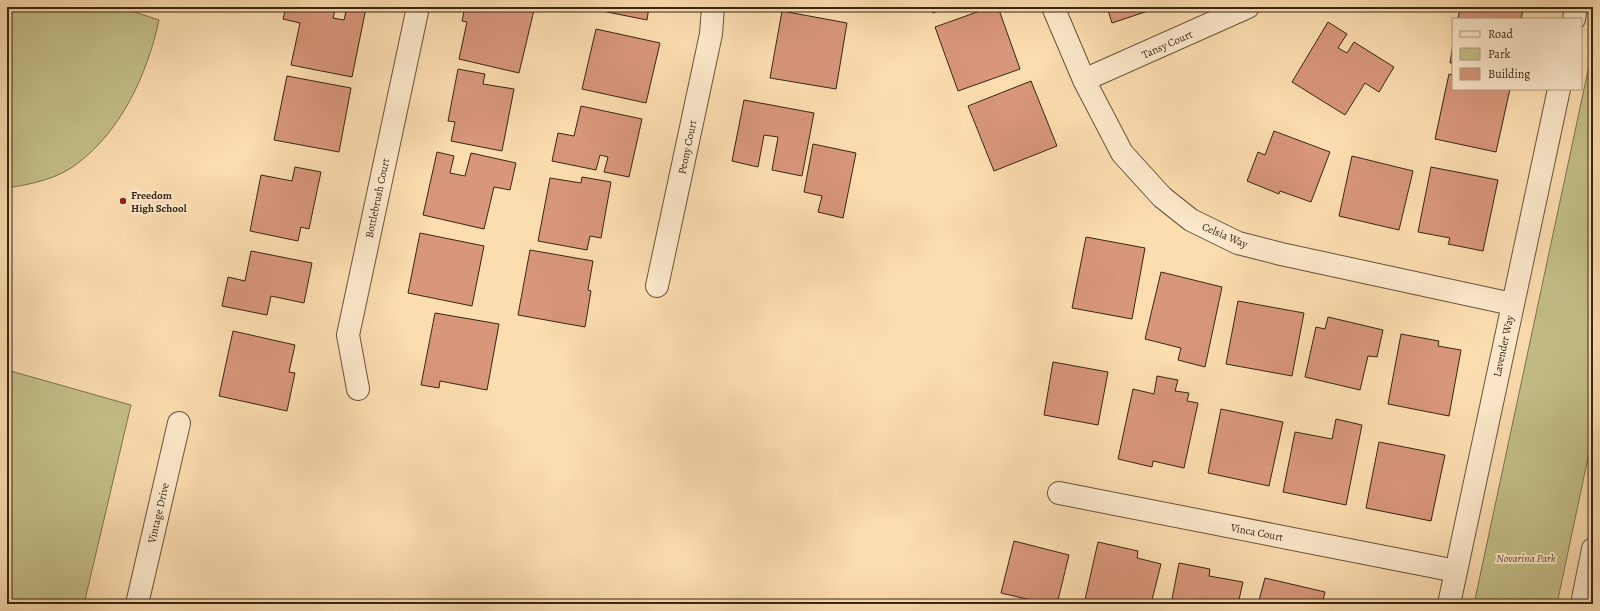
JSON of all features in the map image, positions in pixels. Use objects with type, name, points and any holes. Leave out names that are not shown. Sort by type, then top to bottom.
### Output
[{"type":"street","name":"Bottlebrush Court","points":[[358,389],[348,335],[418,7]]},
{"type":"street","name":"Peony Court","points":[[657,286],[711,34],[713,7]]},
{"type":"street","name":"Celsia Way","points":[[1053,7],[1084,80],[1122,153],[1162,197],[1191,220],[1238,243],[1281,254],[1512,304]]},
{"type":"street","name":"Tansy Court","points":[[1084,80],[1248,7]]},
{"type":"street","points":[[1574,18],[1576,7]]},
{"type":"street","name":"Lavender Way","points":[[1449,604],[1559,90]]},
{"type":"street","name":"Vintage Drive","points":[[137,604],[179,423]]},
{"type":"street","name":"Vinca Court","points":[[1058,492],[1456,571]]},
{"type":"street","points":[[1582,604],[1593,550]]},
{"type":"green space","points":[[7,7],[119,7],[159,20],[148,60],[131,99],[108,134],[94,150],[70,169],[53,177],[35,183],[7,188]]},
{"type":"green space","name":"Novarina Park","points":[[1593,47],[1593,434],[1557,604],[1474,604]]},
{"type":"green space","points":[[7,370],[131,405],[84,604],[7,604]]},
{"type":"building","points":[[286,7],[336,7],[333,18],[344,20],[347,7],[366,8],[352,77],[291,65],[300,23],[283,19]]},
{"type":"building","points":[[465,7],[521,7],[534,10],[519,73],[459,59],[467,22],[462,21]]},
{"type":"building","points":[[582,7],[649,7],[647,20]]},
{"type":"building","points":[[931,7],[946,7],[933,13]]},
{"type":"building","points":[[991,7],[998,7],[1020,69],[958,91],[935,27]]},
{"type":"building","points":[[1107,7],[1160,7],[1112,23]]},
{"type":"building","points":[[1460,7],[1507,7],[1523,10],[1521,18],[1458,18]]},
{"type":"building","points":[[782,11],[847,23],[836,89],[770,78]]},
{"type":"building","points":[[1328,22],[1347,34],[1338,48],[1347,53],[1354,42],[1394,67],[1379,92],[1365,83],[1345,115],[1292,82]]},
{"type":"building","points":[[596,29],[660,43],[646,103],[582,89]]},
{"type":"building","points":[[1452,50],[1452,63],[1450,63]]},
{"type":"building","points":[[458,69],[485,74],[483,84],[514,89],[502,151],[451,141],[455,122],[448,121]]},
{"type":"building","points":[[1449,74],[1452,75],[1452,90],[1510,90],[1496,152],[1435,139]]},
{"type":"building","points":[[287,76],[351,88],[339,152],[274,140]]},
{"type":"building","points":[[1031,81],[1057,146],[994,171],[968,106]]},
{"type":"building","points":[[744,100],[814,113],[802,176],[772,170],[778,137],[764,135],[758,167],[732,161]]},
{"type":"building","points":[[581,106],[642,119],[629,177],[604,172],[608,157],[600,155],[596,170],[552,161],[558,133],[574,136]]},
{"type":"building","points":[[1274,131],[1330,152],[1311,202],[1280,191],[1279,194],[1247,181],[1258,152],[1265,155]]},
{"type":"building","points":[[813,144],[856,153],[843,218],[818,212],[822,196],[804,192]]},
{"type":"building","points":[[437,152],[454,156],[450,173],[465,176],[471,153],[516,163],[510,190],[494,187],[484,229],[423,215]]},
{"type":"building","points":[[1352,156],[1413,171],[1399,230],[1339,216]]},
{"type":"building","points":[[295,167],[321,172],[309,229],[301,227],[298,241],[250,231],[261,175],[292,181]]},
{"type":"building","points":[[1431,167],[1498,180],[1483,251],[1448,244],[1450,238],[1418,232]]},
{"type":"building","points":[[582,177],[611,182],[601,238],[590,236],[587,250],[538,241],[550,178],[581,183]]},
{"type":"building","points":[[420,233],[484,246],[472,306],[408,293]]},
{"type":"building","points":[[1086,237],[1145,248],[1132,319],[1072,308]]},
{"type":"building","points":[[530,250],[593,261],[588,290],[591,291],[585,327],[518,315]]},
{"type":"building","points":[[251,251],[312,263],[304,303],[271,296],[267,315],[222,306],[228,277],[245,281]]},
{"type":"building","points":[[1161,272],[1222,287],[1205,367],[1178,360],[1181,348],[1145,339]]},
{"type":"building","points":[[1238,301],[1304,313],[1292,376],[1226,364]]},
{"type":"building","points":[[435,313],[499,324],[487,390],[440,381],[439,388],[421,385]]},
{"type":"building","points":[[1328,317],[1383,330],[1377,357],[1368,356],[1360,390],[1305,377],[1316,327],[1325,329]]},
{"type":"building","points":[[233,331],[295,345],[289,372],[295,373],[287,411],[219,396]]},
{"type":"building","points":[[1401,334],[1439,341],[1438,346],[1461,350],[1449,416],[1388,404]]},
{"type":"building","points":[[1053,362],[1108,372],[1098,425],[1044,415]]},
{"type":"building","points":[[1157,376],[1178,380],[1175,391],[1189,393],[1187,401],[1198,403],[1184,468],[1153,461],[1152,467],[1118,459],[1133,389],[1154,394]]},
{"type":"building","points":[[1221,409],[1283,422],[1269,486],[1208,473]]},
{"type":"building","points":[[1336,419],[1362,425],[1346,505],[1283,492],[1295,432],[1332,439]]},
{"type":"building","points":[[1379,442],[1445,455],[1431,521],[1366,508]]},
{"type":"building","points":[[1014,541],[1069,555],[1057,604],[1048,604],[1001,593]]},
{"type":"building","points":[[1098,542],[1138,551],[1137,558],[1161,564],[1151,604],[1084,604]]},
{"type":"building","points":[[1179,563],[1210,569],[1209,576],[1243,582],[1238,604],[1171,604]]},
{"type":"building","points":[[1265,578],[1325,592],[1322,604],[1258,604]]},
{"type":"building","points":[[1368,601],[1380,604],[1367,604]]},
{"type":"place","name":"Freedom High School","points":[[123,201]]}]
